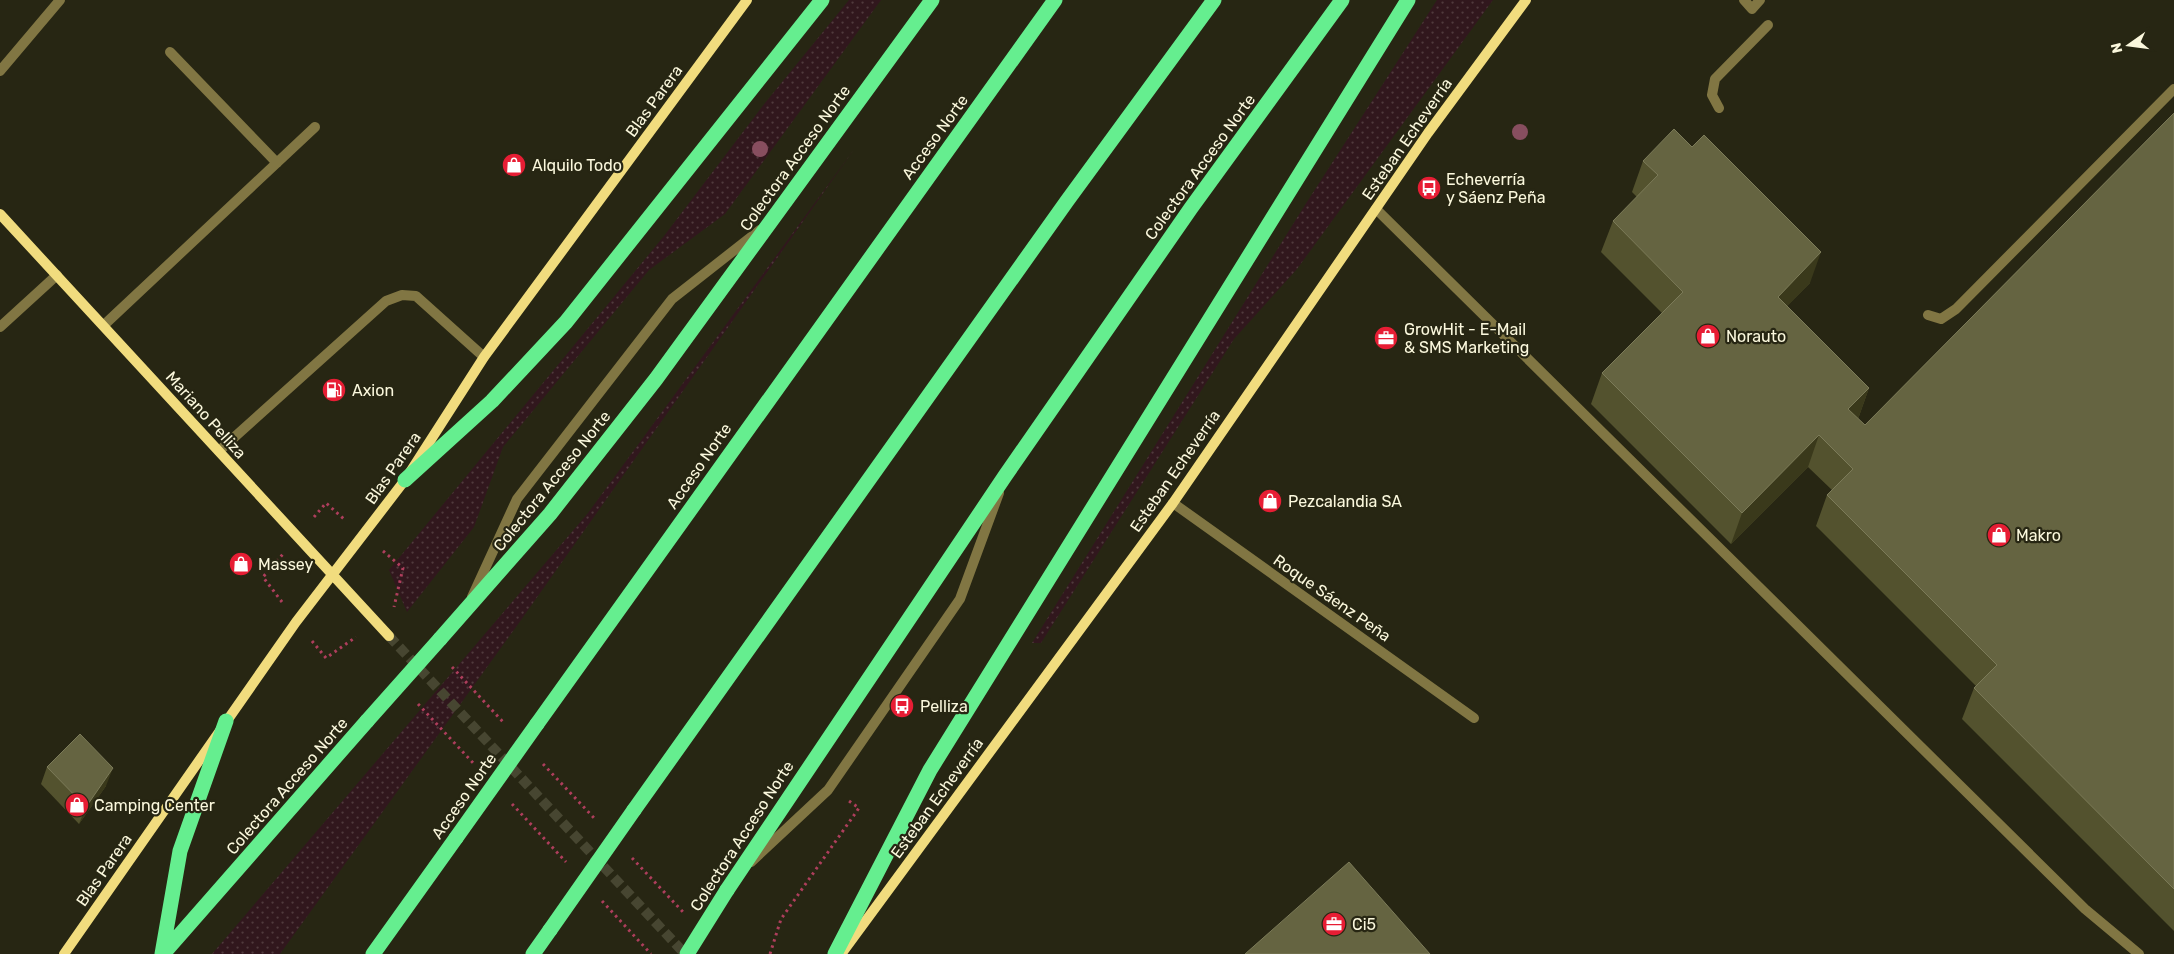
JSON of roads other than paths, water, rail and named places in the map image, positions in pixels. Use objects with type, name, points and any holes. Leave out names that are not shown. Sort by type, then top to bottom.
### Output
[{"type":"highway","points":[[405,480],[492,401],[566,322],[822,0]]},
{"type":"highway","name":"Colectora Acceso Norte","points":[[162,954],[550,514],[656,379],[766,225],[932,0]]},
{"type":"highway","name":"Acceso Norte","points":[[373,954],[1055,0]]},
{"type":"highway","points":[[533,954],[1067,201],[1214,0]]},
{"type":"highway","name":"Colectora Acceso Norte","points":[[687,954],[731,884],[1005,476],[1191,208],[1342,0]]},
{"type":"highway","points":[[834,954],[930,770],[1408,0]]},
{"type":"highway","points":[[162,954],[180,851],[226,721]]},
{"type":"street","points":[[0,71],[60,0]]},
{"type":"street","name":"Blas Parera","points":[[64,954],[296,622],[405,480],[484,357],[747,0]]},
{"type":"street","name":"Esteban Echeverría","points":[[841,954],[1172,503],[1376,209],[1526,0]]},
{"type":"street","points":[[1744,0],[1752,9],[1760,0]]},
{"type":"street","points":[[1719,108],[1712,95],[1715,79],[1768,25]]},
{"type":"street","points":[[170,52],[277,163]]},
{"type":"street","points":[[1928,315],[1941,320],[1956,309],[2174,89]]},
{"type":"street","points":[[104,325],[315,128]]},
{"type":"street","points":[[1376,209],[2085,909],[2139,954]]},
{"type":"street","name":"Mariano Pelliza","points":[[0,214],[390,636]]},
{"type":"street","points":[[465,612],[517,499],[672,299],[766,225]]},
{"type":"street","points":[[0,327],[57,275]]},
{"type":"street","points":[[218,451],[386,301],[402,295],[416,296],[484,357]]},
{"type":"street","points":[[731,884],[828,790],[960,599],[1005,476]]},
{"type":"street","name":"Roque Sáenz Peña","points":[[1172,503],[1474,718]]},
{"type":"tunnel","points":[[389,636],[685,954]]},
{"type":"place","name":"Alquilo Todo","points":[[514,165]]},
{"type":"place","name":"Echeverría y Sáenz Peña","points":[[1429,188]]},
{"type":"place","name":"Norauto","points":[[1708,336]]},
{"type":"place","name":"GrowHit - E-Mail & SMS Marketing","points":[[1386,338]]},
{"type":"place","name":"Axion","points":[[334,390]]},
{"type":"place","name":"Pezcalandia SA","points":[[1270,501]]},
{"type":"place","name":"Makro","points":[[1999,535]]},
{"type":"place","name":"Massey","points":[[241,564]]},
{"type":"place","name":"Pelliza","points":[[902,706]]},
{"type":"place","name":"Camping Center","points":[[77,805]]},
{"type":"place","name":"Ci5","points":[[1334,924]]}]
